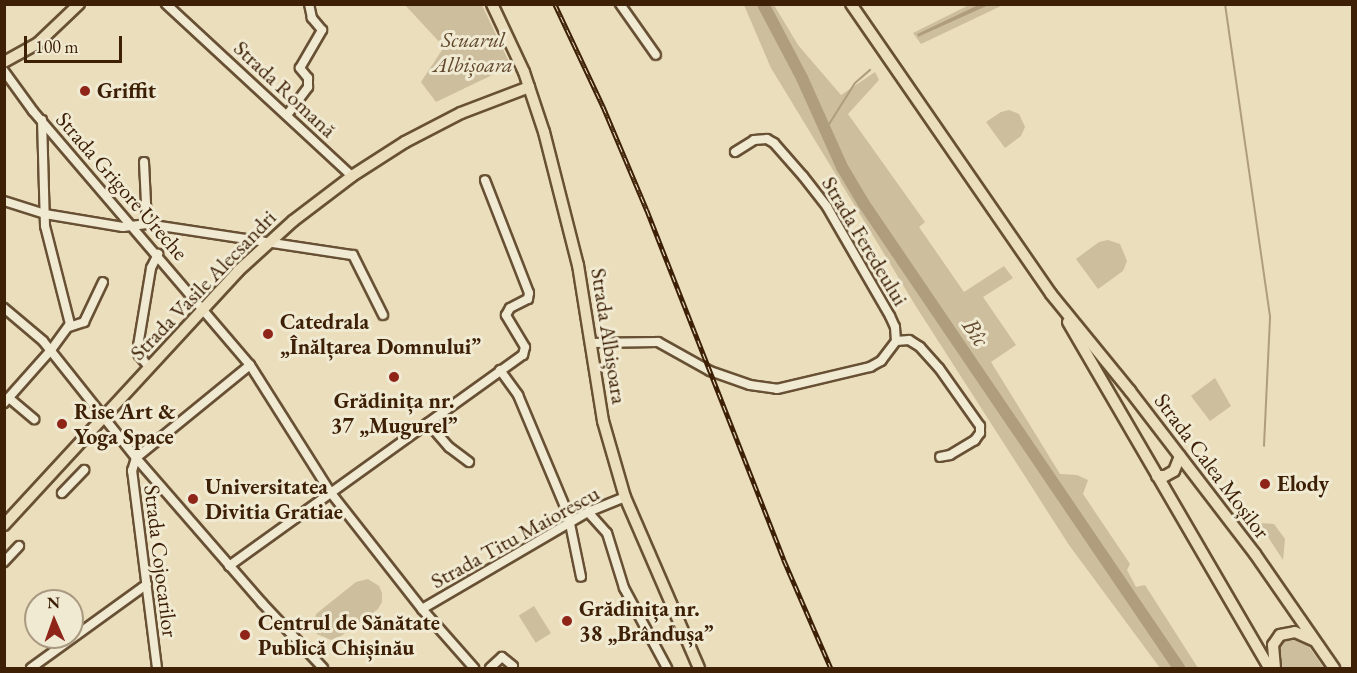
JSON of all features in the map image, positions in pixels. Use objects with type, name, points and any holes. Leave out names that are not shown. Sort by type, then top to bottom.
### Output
[{"type":"main road","points":[[4,62],[38,44],[79,4]]},
{"type":"main road","name":"Strada Albișoara","points":[[492,4],[529,87],[544,132],[578,265],[603,422],[625,497],[699,669]]},
{"type":"main road","name":"Strada Calea Moșilor","points":[[851,4],[1051,294],[1255,554],[1334,669]]},
{"type":"main road","name":"Strada Vasile Alecsandri","points":[[4,525],[203,309],[269,242],[352,176],[438,124],[529,87]]},
{"type":"main road","name":"Strada Calea Moșilor","points":[[1051,294],[1269,669]]},
{"type":"main road","points":[[1157,476],[1165,476],[1174,471],[1180,456]]},
{"type":"main road","points":[[1275,669],[1273,645],[1280,635],[1295,632],[1316,641]]},
{"type":"street","name":"Strada Romană","points":[[166,4],[352,176]]},
{"type":"street","points":[[287,115],[308,87],[308,78],[300,68],[322,30],[312,18],[309,4]]},
{"type":"street","points":[[620,4],[656,55]]},
{"type":"street","name":"Strada Grigore Ureche","points":[[4,71],[15,89],[158,254],[250,365],[331,493],[422,609],[474,669]]},
{"type":"street","points":[[42,120],[45,214],[69,327]]},
{"type":"street","name":"Strada Feredeului","points":[[735,152],[754,140],[767,139],[774,143],[803,176],[827,207],[890,316],[895,327],[896,341]]},
{"type":"street","points":[[144,162],[147,224]]},
{"type":"street","points":[[229,566],[500,370],[523,356],[525,347],[506,315],[510,308],[528,299],[529,293],[485,180]]},
{"type":"street","points":[[4,201],[45,214],[134,227],[147,224],[353,255],[383,315]]},
{"type":"street","points":[[149,367],[139,355],[138,346],[152,268],[158,254]]},
{"type":"street","points":[[34,419],[7,400],[69,327],[84,322],[103,282]]},
{"type":"street","points":[[4,308],[51,350],[136,458],[319,667]]},
{"type":"street","name":"Strada Feredeului","points":[[591,344],[658,342],[710,371],[750,385],[777,390],[870,367],[881,361],[896,341],[905,338],[920,347],[939,368],[980,426],[980,433],[975,440],[950,456],[939,457]]},
{"type":"street","points":[[136,458],[250,365]]},
{"type":"street","points":[[500,370],[518,395],[568,513],[581,577]]},
{"type":"street","points":[[428,423],[449,447],[469,462]]},
{"type":"street","name":"Strada Cojocarilor","points":[[136,458],[132,471],[157,669]]},
{"type":"street","points":[[62,493],[84,470]]},
{"type":"street","name":"Strada Titu Maiorescu","points":[[422,609],[588,512],[625,497]]},
{"type":"street","points":[[588,512],[607,533],[624,588],[667,669]]},
{"type":"street","points":[[4,562],[19,546]]},
{"type":"street","points":[[31,669],[147,584]]},
{"type":"street","points":[[490,669],[502,657],[513,666]]},
{"type":"green space","name":"Scuarul Albișoara","points":[[405,5],[482,5],[511,66],[436,102],[421,82],[444,47]]},
{"type":"green space","points":[[744,5],[774,5],[798,45],[841,95],[875,72],[879,80],[848,114],[925,222],[919,227],[964,292],[1004,266],[1013,278],[983,297],[1016,345],[991,362],[1060,474],[1077,475],[1088,480],[1083,494],[1130,564],[1127,570],[1136,587],[1145,585],[1198,668],[1160,668],[1069,545],[917,308],[771,68]]},
{"type":"green space","points":[[969,5],[978,5],[917,34],[918,37],[989,5],[1003,5],[921,44],[913,33]]},
{"type":"green space","points":[[1009,110],[1019,114],[1025,127],[1021,136],[1005,148],[986,122],[1001,112]]},
{"type":"green space","points":[[1108,240],[1120,244],[1127,261],[1123,271],[1098,289],[1076,259],[1099,242]]},
{"type":"green space","points":[[1215,378],[1231,406],[1210,421],[1191,396]]},
{"type":"green space","points":[[1259,523],[1274,524],[1285,539],[1283,560]]},
{"type":"green space","points":[[368,579],[379,586],[382,593],[382,602],[378,609],[341,636],[331,640],[317,634],[314,628],[316,614],[356,582]]},
{"type":"green space","points":[[534,606],[551,633],[536,643],[519,616]]},
{"type":"green space","points":[[1289,635],[1304,640],[1324,668],[1282,668],[1277,650],[1279,641]]},
{"type":"shaded area","points":[[978,5],[989,5],[918,37],[917,34]]},
{"type":"waterway","name":"Bîc","points":[[763,4],[802,78],[842,167],[864,204],[1179,668]]},
{"type":"waterway","points":[[1225,4],[1270,318],[1264,446]]},
{"type":"waterway","points":[[826,129],[855,83],[870,70]]},
{"type":"railway","points":[[555,4],[603,106],[647,210],[784,560],[831,668]]},
{"type":"place","name":"Griffit","points":[[85,91]]},
{"type":"place","name":"Catedrala „Înălțarea Domnului”","points":[[268,334]]},
{"type":"place","name":"Grădinița nr. 37 „Mugurel”","points":[[394,377]]},
{"type":"place","name":"Rise Art & Yoga Space","points":[[62,424]]},
{"type":"place","name":"Elody","points":[[1265,484]]},
{"type":"place","name":"Universitatea Divitia Gratiae","points":[[193,499]]},
{"type":"place","name":"Grădinița nr. 38 „Brândușa”","points":[[567,621]]},
{"type":"place","name":"Centrul de Sănătate Publică Chișinău","points":[[245,635]]}]
